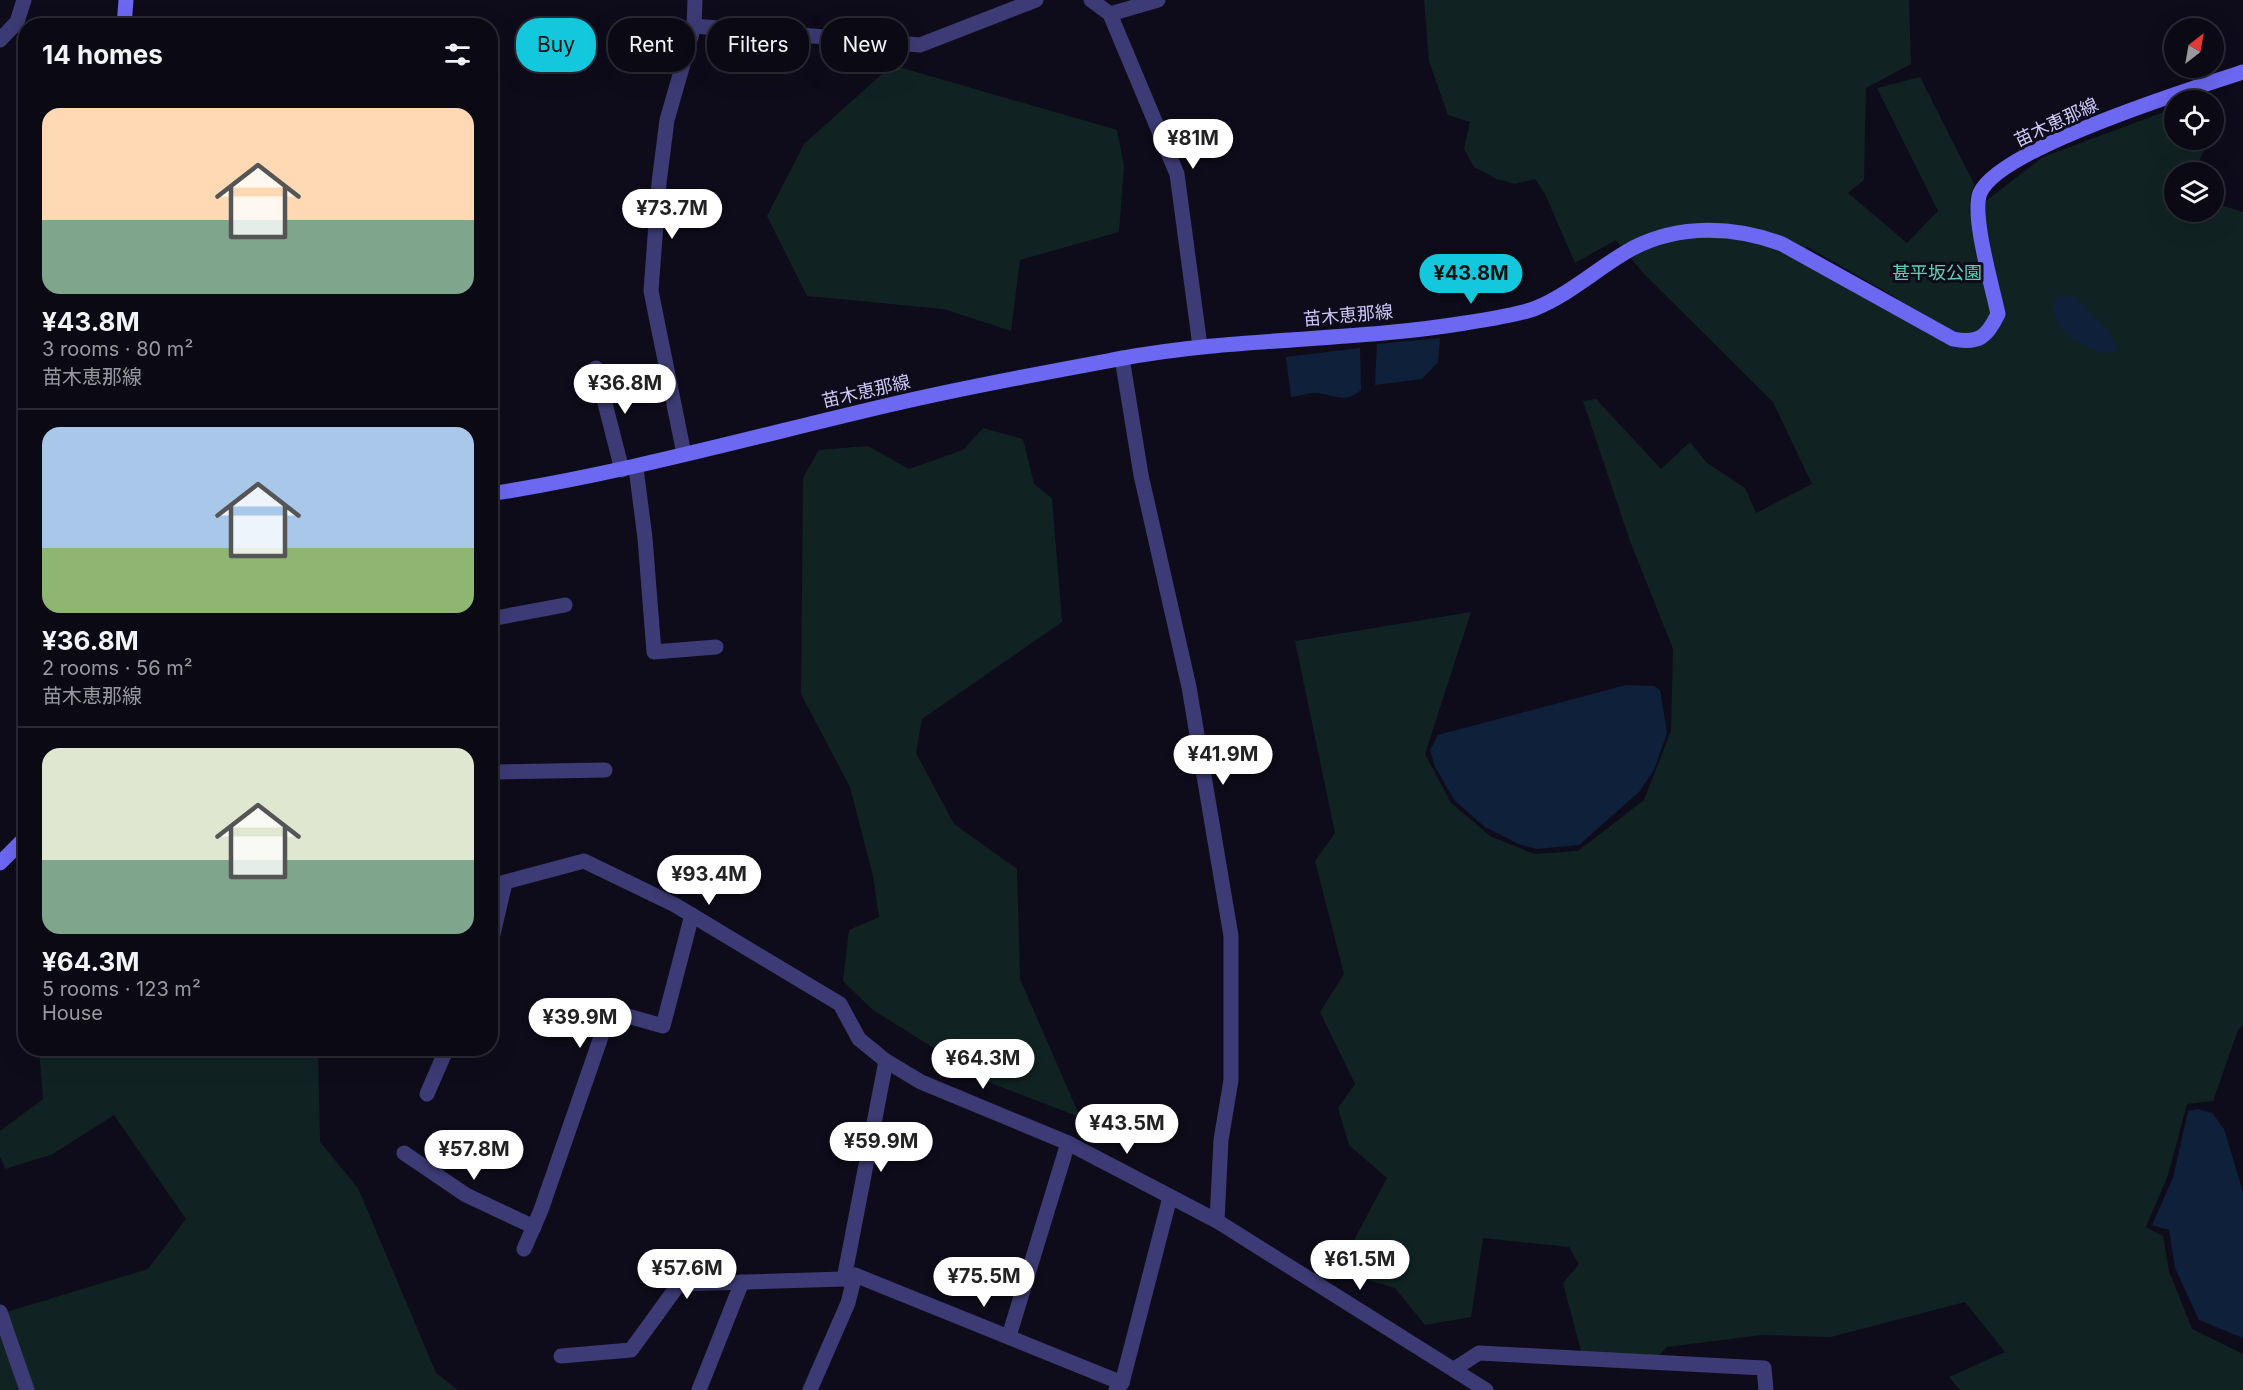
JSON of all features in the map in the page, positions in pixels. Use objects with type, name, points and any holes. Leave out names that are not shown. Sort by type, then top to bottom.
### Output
[{"type":"main road","points":[[125,18],[126,0]]},
{"type":"main road","name":"苗木恵那線","points":[[498,493],[629,469],[890,405],[1122,358],[1200,346],[1464,324],[1535,309],[1584,282],[1633,249],[1661,237],[1710,229],[1761,236],[1782,244],[1953,339],[1968,342],[1983,338],[1992,328],[1998,314],[1977,213],[1980,193],[1993,178],[2024,156],[2102,122],[2183,91],[2243,72]]},
{"type":"main road","points":[[0,863],[18,845]]},
{"type":"street","points":[[18,18],[24,0]]},
{"type":"street","points":[[694,18],[695,0]]},
{"type":"street","points":[[695,26],[920,45],[1036,0]]},
{"type":"street","points":[[1091,0],[1110,14],[1177,174],[1200,346]]},
{"type":"street","points":[[1110,14],[1158,0]]},
{"type":"street","points":[[0,40],[18,19]]},
{"type":"street","points":[[681,72],[667,120],[651,291],[684,454]]},
{"type":"street","points":[[1122,358],[1141,475],[1189,687],[1231,936],[1232,1080],[1221,1140],[1217,1221]]},
{"type":"street","points":[[596,368],[629,469],[645,538],[654,652],[716,647]]},
{"type":"street","points":[[498,618],[565,605]]},
{"type":"street","points":[[498,772],[605,770]]},
{"type":"street","points":[[498,884],[584,861],[692,915],[840,1004],[859,1039],[886,1061],[921,1082],[1068,1143],[1217,1221],[1485,1390]]},
{"type":"street","points":[[524,1249],[534,1227],[610,1011],[663,1026],[692,915]]},
{"type":"street","points":[[427,1094],[444,1056]]},
{"type":"street","points":[[810,1390],[848,1303],[850,1277],[886,1061]]},
{"type":"street","points":[[1009,1336],[1068,1143]]},
{"type":"street","points":[[404,1153],[466,1195],[534,1227]]},
{"type":"street","points":[[561,1356],[631,1350],[679,1284],[850,1277],[1009,1336],[1119,1387],[1170,1197]]},
{"type":"street","points":[[699,1390],[742,1282]]},
{"type":"street","points":[[0,1312],[27,1390]]},
{"type":"street","points":[[1454,1369],[1479,1353],[1764,1368],[1766,1390]]},
{"type":"green space","name":"甚平坂公園","points":[[1424,0],[1909,0],[1911,64],[1866,88],[1864,180],[1848,193],[1907,243],[1938,211],[1877,88],[1920,77],[1974,184],[1969,214],[2043,157],[2164,112],[2164,150],[2204,150],[2198,162],[2164,162],[2164,222],[2224,222],[2224,206],[2243,212],[2243,1025],[2238,1030],[2213,1101],[2187,1104],[2168,1175],[2146,1227],[2163,1236],[2169,1271],[2192,1329],[2243,1354],[2243,1390],[1960,1390],[1949,1377],[2005,1352],[1965,1302],[1831,1337],[1762,1335],[1667,1347],[1656,1358],[1581,1351],[1563,1283],[1579,1264],[1569,1247],[1483,1238],[1471,1317],[1425,1325],[1395,1288],[1361,1278],[1352,1244],[1387,1178],[1349,1145],[1338,1108],[1355,1084],[1320,1012],[1344,974],[1315,861],[1335,833],[1295,641],[1471,612],[1425,754],[1451,803],[1490,836],[1534,854],[1578,851],[1644,800],[1671,731],[1673,649],[1630,541],[1583,401],[1596,399],[1661,469],[1690,442],[1707,463],[1745,488],[1756,513],[1812,484],[1773,402],[1645,275],[1616,240],[1575,263],[1545,194],[1535,179],[1515,184],[1497,179],[1474,167],[1464,149],[1470,122],[1448,115],[1429,61]],"holes":[[[1806,246],[1897,298],[1889,312],[1805,263]]]},
{"type":"green space","points":[[908,70],[1117,130],[1124,166],[1119,232],[1020,260],[1011,331],[944,309],[807,296],[767,216],[804,144],[884,72],[908,72]]},
{"type":"green space","points":[[983,428],[1023,439],[1034,484],[1052,498],[1062,622],[922,719],[916,753],[954,824],[1017,869],[1020,979],[1080,1117],[988,1082],[873,1010],[843,981],[849,930],[879,917],[873,876],[850,787],[801,694],[803,478],[819,450],[868,446],[909,469],[963,450]]},
{"type":"green space","points":[[40,1056],[318,1056],[320,1142],[358,1188],[436,1373],[458,1390],[0,1390],[0,1314],[148,1269],[186,1219],[114,1115],[53,1154],[5,1169],[0,1156],[0,1131],[43,1099]]},
{"type":"water","points":[[2073,295],[2108,331],[2119,349],[2108,353],[2092,349],[2072,339],[2057,323],[2052,306],[2058,296]]},
{"type":"water","points":[[1440,338],[1438,362],[1422,379],[1375,385],[1377,344]]},
{"type":"water","points":[[1360,348],[1361,390],[1344,398],[1315,393],[1291,397],[1286,357]]},
{"type":"water","points":[[1626,685],[1654,686],[1660,690],[1667,733],[1654,770],[1639,792],[1579,845],[1537,849],[1521,845],[1485,827],[1455,801],[1435,767],[1430,750],[1438,735]]},
{"type":"water","points":[[2198,1109],[2212,1113],[2224,1129],[2243,1192],[2243,1338],[2199,1320],[2175,1268],[2169,1230],[2152,1225],[2173,1178],[2188,1111]]}]
